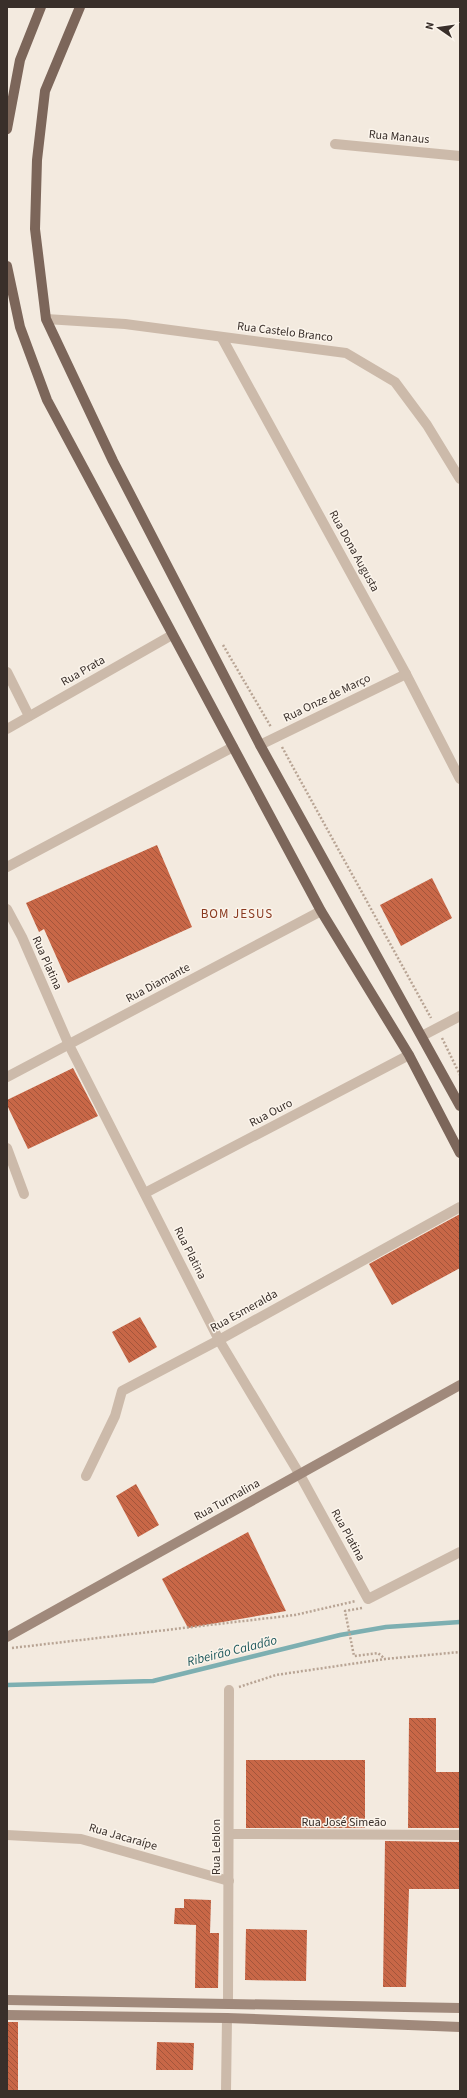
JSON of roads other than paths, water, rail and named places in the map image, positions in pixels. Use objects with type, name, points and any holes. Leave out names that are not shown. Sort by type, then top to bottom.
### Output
[{"type":"main road","points":[[7,129],[20,60],[41,7]]},
{"type":"main road","points":[[80,7],[45,91],[38,152],[35,229],[46,319],[113,461],[260,746],[460,1106]]},
{"type":"main road","points":[[7,266],[20,327],[46,400],[321,911],[409,1055],[460,1153]]},
{"type":"main road","name":"Rua Turmalina","points":[[7,1637],[460,1386]]},
{"type":"main road","points":[[7,2000],[460,2008]]},
{"type":"main road","points":[[7,2015],[227,2018],[460,2027]]},
{"type":"street","name":"Rua Manaus","points":[[335,144],[460,156]]},
{"type":"street","name":"Rua Castelo Branco","points":[[46,319],[125,324],[222,338],[346,353],[396,382],[427,425],[460,480]]},
{"type":"street","name":"Rua Dona Augusta","points":[[222,338],[406,674],[460,779]]},
{"type":"street","name":"Rua Prata","points":[[7,729],[172,635]]},
{"type":"street","points":[[7,672],[30,716]]},
{"type":"street","name":"Rua Onze de Março","points":[[260,746],[406,674]]},
{"type":"street","points":[[7,867],[233,747]]},
{"type":"street","name":"Rua Platina","points":[[7,909],[22,937],[69,1045],[219,1340],[300,1475],[368,1599],[460,1552]]},
{"type":"street","name":"Rua Diamante","points":[[7,1077],[321,911]]},
{"type":"street","points":[[422,1036],[460,1016]]},
{"type":"street","name":"Rua Ouro","points":[[145,1193],[409,1055]]},
{"type":"street","points":[[7,1148],[24,1194]]},
{"type":"street","name":"Rua Esmeralda","points":[[86,1476],[115,1416],[122,1391],[219,1340],[460,1207]]},
{"type":"street","name":"Rua Leblon","points":[[228,2003],[229,1690]]},
{"type":"street","name":"Rua José Simeão","points":[[229,1834],[460,1835]]},
{"type":"street","name":"Rua Jacaraípe","points":[[7,1835],[80,1839],[228,1881]]},
{"type":"street","points":[[226,2091],[227,2018]]},
{"type":"waterway","name":"Ribeirão Caladão","points":[[7,1685],[153,1681],[340,1635],[386,1627],[460,1622]]},
{"type":"district","name":"BOM JESUS","points":[[237,914]]}]
